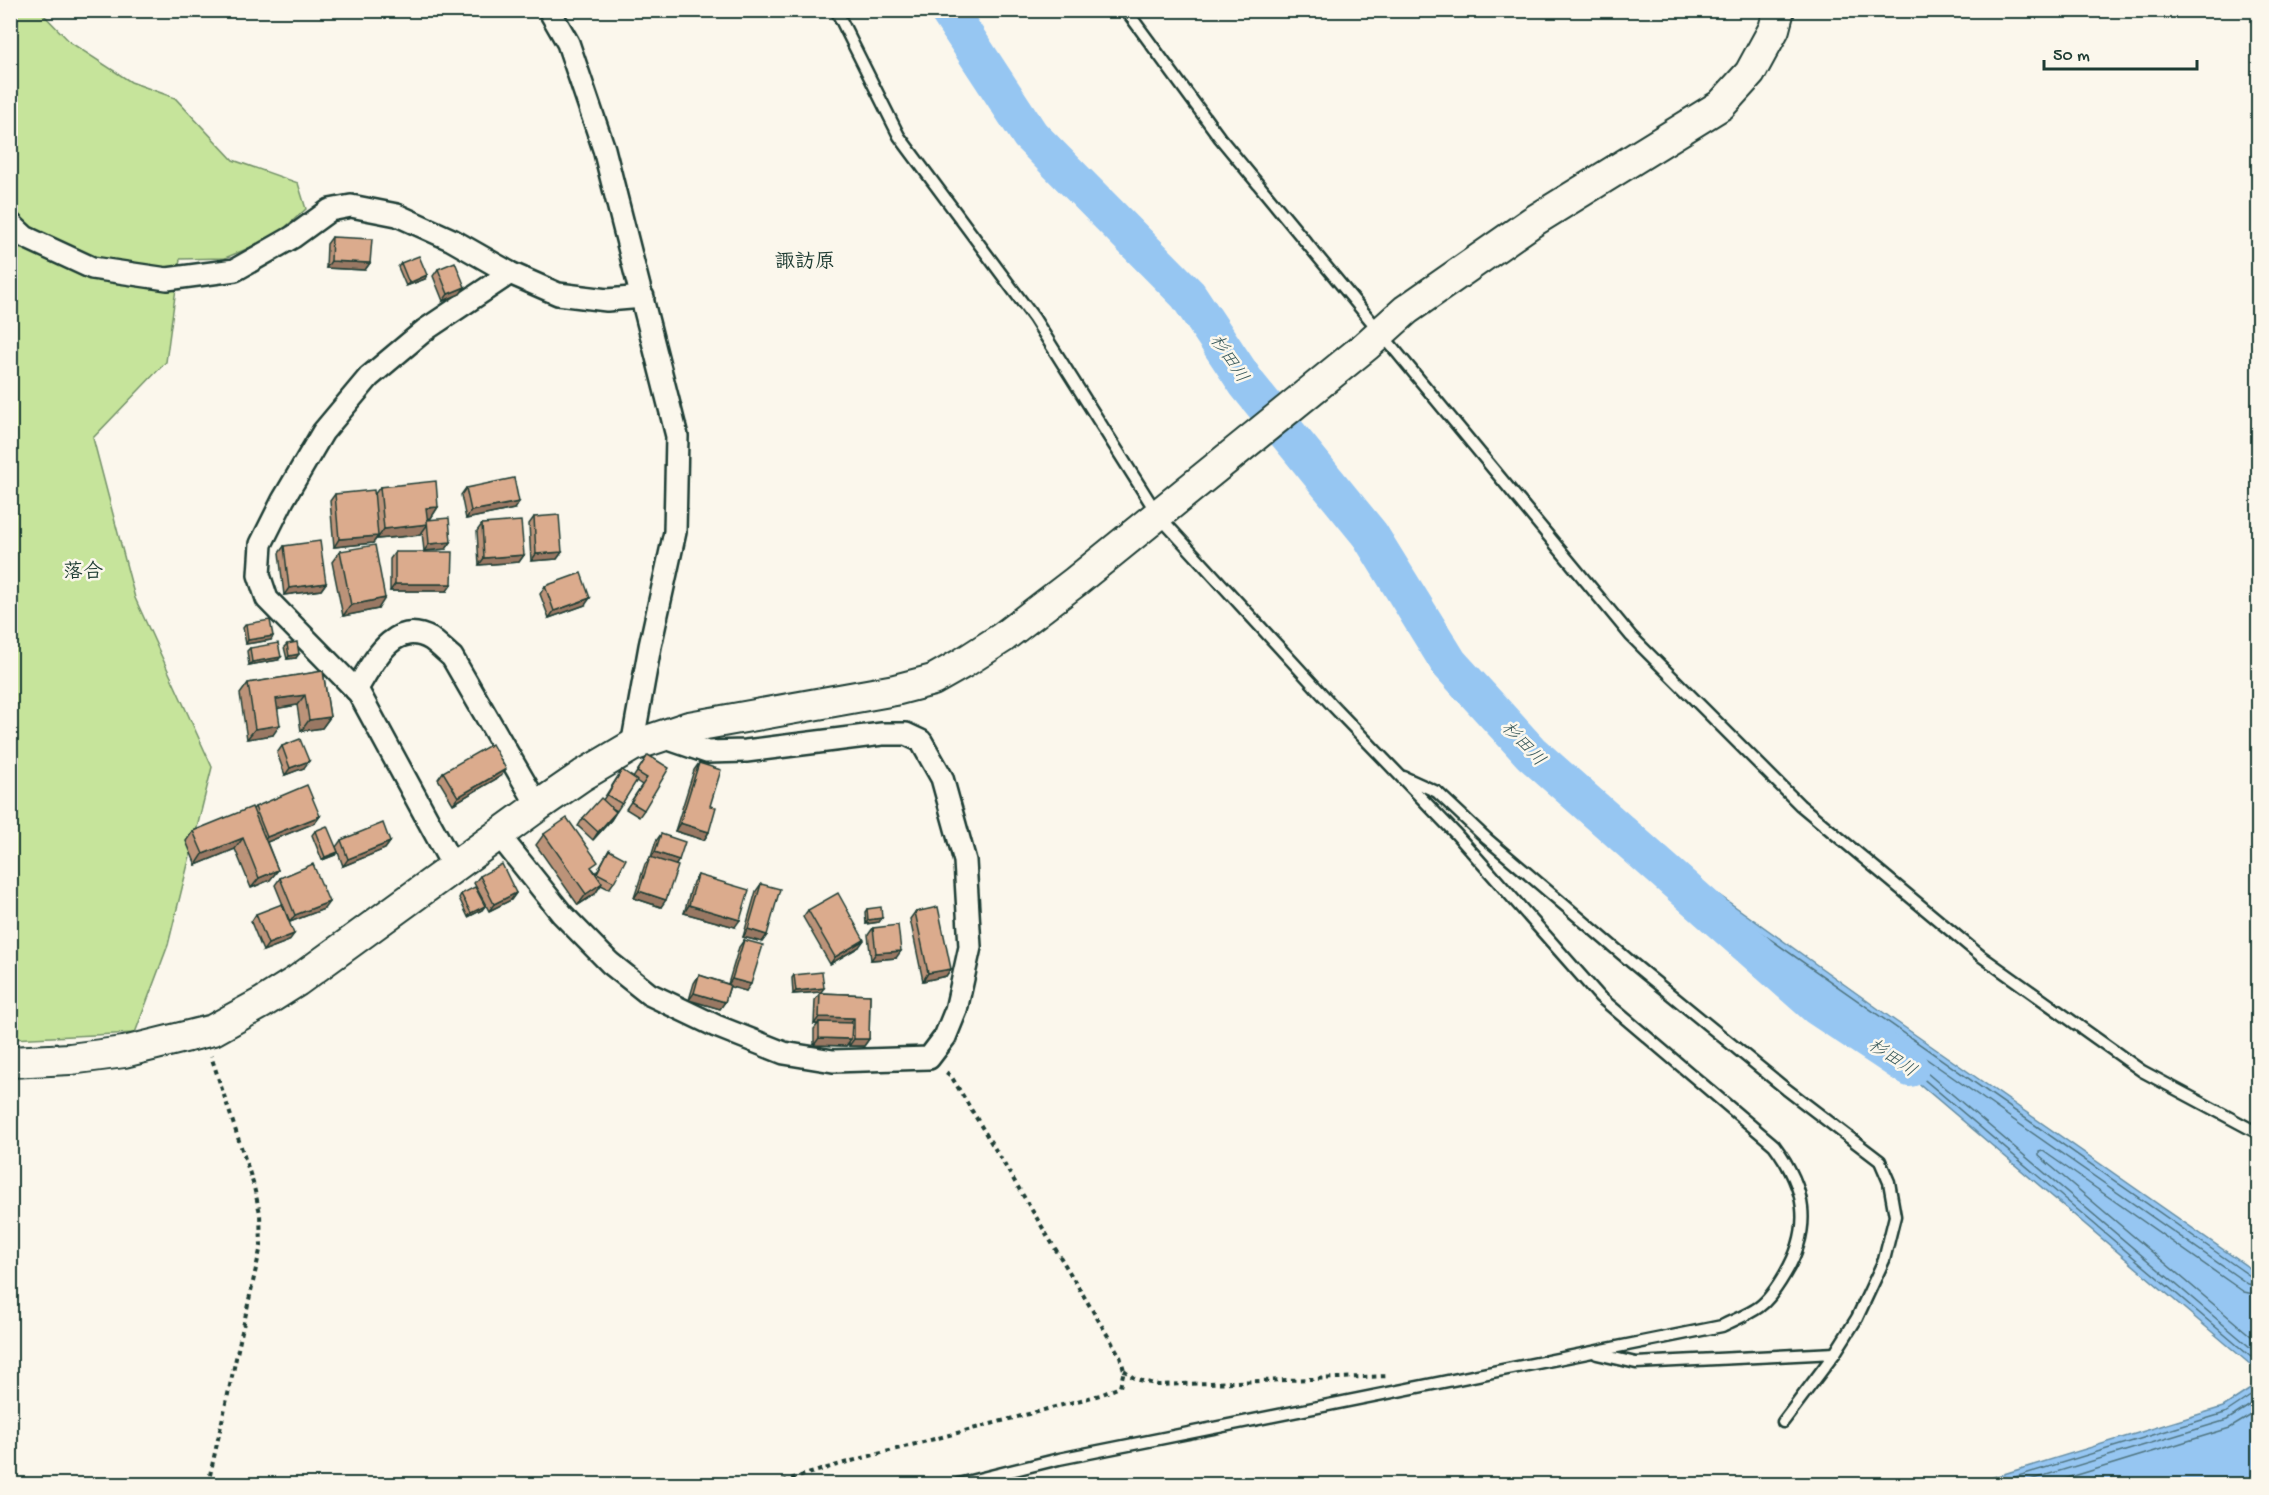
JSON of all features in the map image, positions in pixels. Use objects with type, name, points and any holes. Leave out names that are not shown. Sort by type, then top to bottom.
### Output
[{"type":"street","points":[[549,10],[567,43],[604,149],[678,436],[675,532],[650,646],[632,746]]},
{"type":"street","points":[[10,1062],[70,1059],[124,1052],[203,1032],[236,1018],[297,981],[538,806],[583,775],[632,746],[688,727],[895,690],[933,680],[1002,638],[1158,514],[1406,310],[1532,222],[1721,105],[1750,73],[1774,28],[1779,10]]},
{"type":"street","points":[[10,223],[25,237],[93,268],[167,279],[235,270],[293,237],[330,210],[351,206],[397,215],[452,240],[510,273],[558,294],[607,300],[643,297]]},
{"type":"street","points":[[454,868],[356,690],[267,599],[259,575],[261,544],[283,500],[323,432],[369,377],[425,330],[510,273]]},
{"type":"street","points":[[356,690],[376,658],[393,639],[409,633],[430,639],[452,657],[538,806]]},
{"type":"street","points":[[500,835],[562,914],[610,963],[649,994],[717,1026],[784,1053],[833,1061],[929,1058],[945,1037],[956,1010],[970,947],[965,861],[942,778],[921,741],[906,734],[882,734],[746,751],[707,752],[660,736]]},
{"type":"lane","points":[[836,10],[899,136],[1034,318],[1158,514],[1332,705],[1456,834],[1600,997],[1774,1145],[1790,1166],[1802,1197],[1803,1229],[1792,1262],[1775,1290],[1759,1307],[1722,1326],[1059,1459],[958,1485]]},
{"type":"lane","points":[[1126,10],[1373,339],[1631,636],[1800,805],[2000,970],[2142,1071],[2259,1133]]},
{"type":"lane","points":[[1399,774],[1437,792],[1487,839],[1631,962],[1786,1089],[1880,1161],[1889,1182],[1895,1216],[1884,1260],[1857,1318],[1835,1353],[1783,1422]]},
{"type":"lane","points":[[1591,1353],[1636,1363],[1835,1353]]},
{"type":"path","points":[[203,1032],[253,1182],[260,1213],[261,1246],[208,1485]]},
{"type":"path","points":[[774,1485],[844,1463],[1100,1395],[1120,1387],[1124,1370],[1120,1356],[951,1076],[929,1058]]},
{"type":"path","points":[[1124,1370],[1135,1379],[1158,1385],[1388,1376],[1414,1388]]},
{"type":"green space","points":[[10,11],[40,11],[71,43],[131,82],[175,98],[233,160],[298,183],[306,209],[273,238],[225,258],[180,259],[166,362],[93,438],[135,598],[212,767],[168,945],[135,1033],[11,1039]]},
{"type":"water","points":[[1579,795],[1894,1020],[2258,1274],[2258,1371]]},
{"type":"water","points":[[2258,1384],[2258,1484],[1971,1484],[2223,1407]]},
{"type":"building","points":[[332,237],[372,239],[370,263],[331,261]]},
{"type":"building","points":[[419,256],[427,275],[409,283],[401,263]]},
{"type":"building","points":[[455,262],[465,287],[448,294],[438,269]]},
{"type":"building","points":[[514,478],[519,502],[471,511],[466,488]]},
{"type":"building","points":[[436,481],[438,507],[426,508],[428,524],[384,529],[380,487]]},
{"type":"building","points":[[374,490],[378,536],[339,539],[335,494]]},
{"type":"building","points":[[559,515],[562,552],[536,554],[534,517]]},
{"type":"building","points":[[449,518],[451,542],[429,544],[427,520]]},
{"type":"building","points":[[521,521],[524,555],[484,558],[482,524]]},
{"type":"building","points":[[320,541],[326,583],[289,588],[284,546]]},
{"type":"building","points":[[375,545],[385,598],[351,605],[340,551]]},
{"type":"building","points":[[395,552],[453,552],[452,584],[395,584]]},
{"type":"building","points":[[581,573],[590,598],[554,611],[545,586]]},
{"type":"building","points":[[270,620],[273,636],[248,640],[246,624]]},
{"type":"building","points":[[297,642],[299,654],[289,656],[287,644]]},
{"type":"building","points":[[278,643],[281,657],[252,662],[250,648]]},
{"type":"building","points":[[323,671],[330,717],[309,720],[305,695],[276,699],[280,725],[255,729],[248,683]]},
{"type":"building","points":[[300,739],[309,761],[290,768],[282,746]]},
{"type":"building","points":[[492,744],[506,769],[458,797],[443,772]]},
{"type":"building","points":[[648,755],[669,768],[644,810],[631,802],[647,778],[637,772]]},
{"type":"building","points":[[699,763],[721,770],[710,806],[716,807],[709,832],[680,823]]},
{"type":"building","points":[[622,770],[637,780],[622,804],[607,795]]},
{"type":"building","points":[[307,785],[320,816],[267,837],[255,807]]},
{"type":"building","points":[[601,798],[616,812],[598,832],[583,818]]},
{"type":"building","points":[[252,807],[278,870],[259,878],[243,838],[203,854],[193,831]]},
{"type":"building","points":[[567,818],[598,862],[591,867],[602,883],[586,894],[544,834]]},
{"type":"building","points":[[383,823],[390,842],[348,859],[341,840]]},
{"type":"building","points":[[327,826],[338,852],[325,857],[315,831]]},
{"type":"building","points":[[661,834],[685,842],[679,860],[655,852]]},
{"type":"building","points":[[609,850],[626,859],[614,882],[597,873]]},
{"type":"building","points":[[650,857],[678,866],[666,900],[639,891]]},
{"type":"building","points":[[313,864],[329,902],[295,915],[280,878]]},
{"type":"building","points":[[502,864],[516,893],[494,904],[480,876]]},
{"type":"building","points":[[698,875],[749,890],[740,920],[689,905]]},
{"type":"building","points":[[761,884],[780,889],[767,935],[748,929]]},
{"type":"building","points":[[475,887],[485,906],[471,913],[461,894]]},
{"type":"building","points":[[838,893],[864,940],[835,957],[808,910]]},
{"type":"building","points":[[282,904],[294,934],[268,944],[256,914]]},
{"type":"building","points":[[881,907],[882,918],[868,920],[867,909]]},
{"type":"building","points":[[938,907],[951,969],[928,973],[915,912]]},
{"type":"building","points":[[898,925],[901,951],[876,953],[873,928]]},
{"type":"building","points":[[744,940],[763,945],[751,984],[732,979]]},
{"type":"building","points":[[822,972],[824,988],[796,991],[794,975]]},
{"type":"building","points":[[699,975],[730,985],[725,1002],[694,993]]},
{"type":"building","points":[[820,993],[870,995],[869,1039],[854,1039],[854,1018],[819,1017]]},
{"type":"building","points":[[819,1022],[852,1023],[851,1039],[819,1038]]},
{"type":"waterway","name":"杉田川","points":[[948,10],[1030,135],[1188,295],[1247,384],[1370,535],[1449,663],[1531,753],[1818,1007],[1910,1068]]},
{"type":"district","name":"諏訪原","points":[[805,260]]},
{"type":"district","name":"落合","points":[[83,570]]}]
